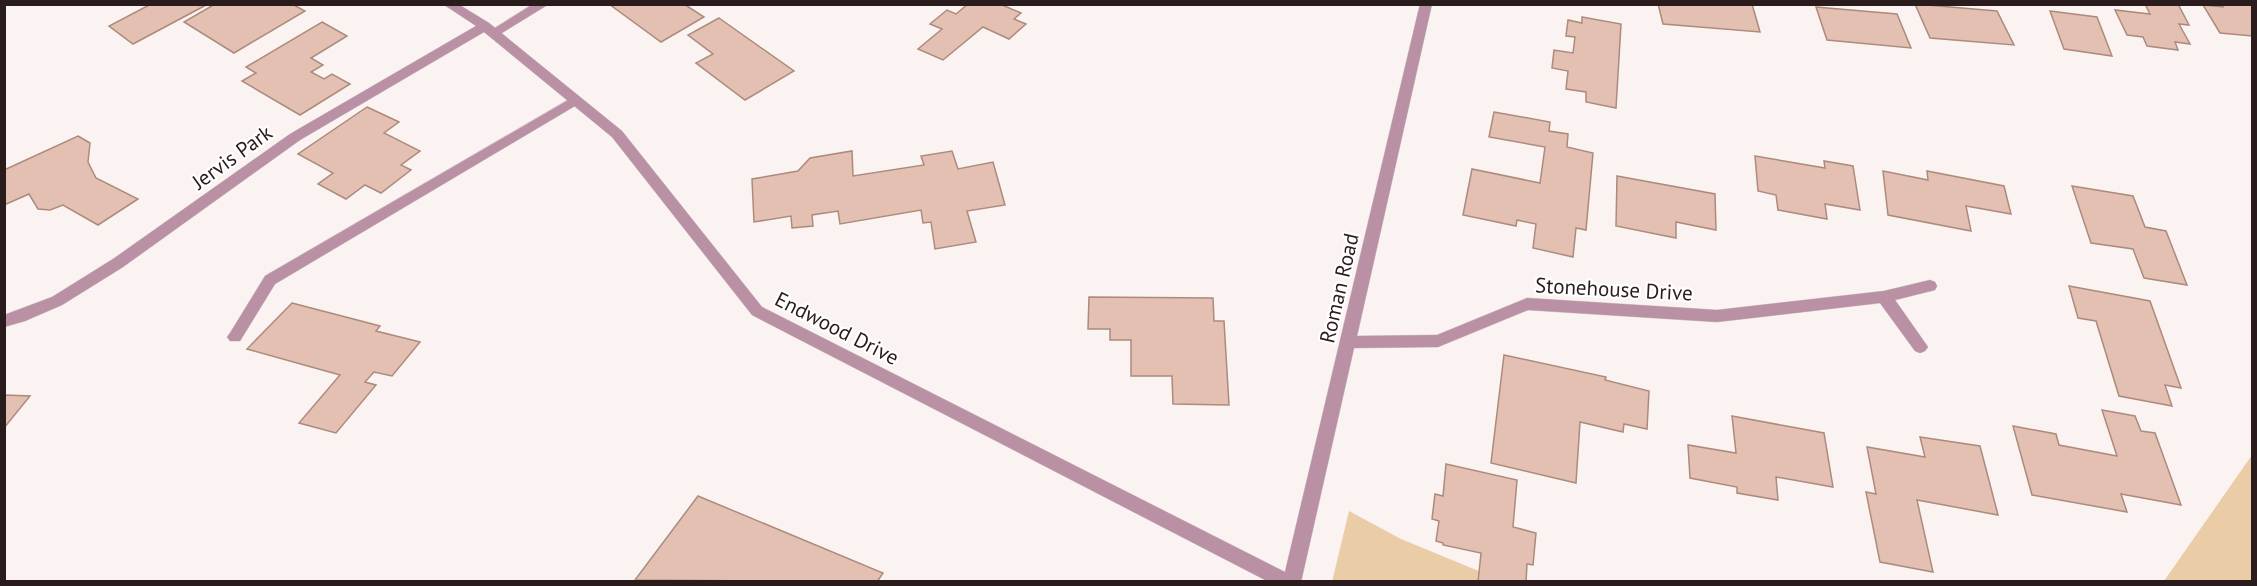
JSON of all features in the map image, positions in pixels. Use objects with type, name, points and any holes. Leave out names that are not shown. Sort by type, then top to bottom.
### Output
[{"type":"street","name":"Endwood Drive","points":[[449,4],[489,30],[617,134],[757,311],[1290,582]]},
{"type":"street","name":"Jervis Park","points":[[4,321],[48,305],[77,288],[174,225],[295,137],[489,30],[543,4]]},
{"type":"street","name":"Roman Road","points":[[1290,582],[1426,4]]},
{"type":"street","points":[[235,338],[270,280],[575,100]]},
{"type":"street","name":"Stonehouse Drive","points":[[1347,342],[1438,341],[1527,304],[1717,316],[1884,297],[1930,286]]},
{"type":"street","points":[[1884,297],[1920,348]]},
{"type":"shaded area","points":[[2252,455],[2252,581],[2164,581]]},
{"type":"shaded area","points":[[1349,511],[1401,539],[1503,581],[1332,582]]},
{"type":"building","points":[[151,4],[208,4],[133,44],[109,26]]},
{"type":"building","points":[[215,4],[292,4],[305,11],[234,53],[184,22]]},
{"type":"building","points":[[609,4],[684,4],[704,17],[661,42]]},
{"type":"building","points":[[968,4],[1000,4],[1021,13],[1014,19],[1026,24],[1009,39],[983,27],[943,60],[918,49],[942,29],[930,24],[947,10],[956,14]]},
{"type":"building","points":[[1658,4],[1752,4],[1760,32],[1663,24]]},
{"type":"building","points":[[1915,4],[1997,11],[2014,45],[1930,38]]},
{"type":"building","points":[[2145,4],[2178,4],[2189,25],[2179,24],[2190,44],[2175,42],[2178,50],[2147,46],[2143,37],[2127,35],[2115,10],[2150,14]]},
{"type":"building","points":[[2222,4],[2252,4],[2252,36],[2220,33],[2203,5],[2223,7]]},
{"type":"building","points":[[1816,7],[1897,14],[1911,48],[1827,40]]},
{"type":"building","points":[[2050,11],[2097,17],[2112,56],[2064,49]]},
{"type":"building","points":[[1582,17],[1621,24],[1616,108],[1586,102],[1586,92],[1566,89],[1568,71],[1552,68],[1554,50],[1573,53],[1575,37],[1566,36],[1568,20],[1582,23]]},
{"type":"building","points":[[719,18],[794,71],[745,100],[696,63],[713,54],[688,35]]},
{"type":"building","points":[[322,22],[347,36],[311,58],[323,65],[311,72],[324,79],[332,74],[350,84],[300,115],[242,81],[256,73],[246,67]]},
{"type":"building","points":[[367,107],[399,122],[384,133],[420,151],[401,165],[411,170],[381,193],[365,185],[346,199],[318,184],[333,173],[298,154]]},
{"type":"building","points":[[1494,112],[1550,122],[1549,131],[1568,134],[1567,147],[1593,153],[1586,230],[1576,228],[1573,257],[1533,248],[1536,224],[1517,220],[1516,226],[1463,215],[1472,169],[1540,183],[1545,147],[1489,137]]},
{"type":"building","points":[[78,136],[90,143],[88,162],[96,178],[138,199],[98,225],[63,205],[50,210],[38,209],[29,194],[4,205],[4,170]]},
{"type":"building","points":[[852,151],[853,176],[924,165],[921,156],[952,151],[958,169],[993,162],[1005,205],[967,211],[976,242],[935,249],[931,222],[923,223],[921,210],[840,224],[838,211],[812,215],[813,226],[792,228],[791,216],[754,222],[752,179],[798,171],[810,158]]},
{"type":"building","points":[[1755,156],[1825,168],[1824,161],[1853,166],[1860,210],[1825,204],[1827,219],[1778,210],[1776,195],[1758,191]]},
{"type":"building","points":[[1883,171],[1928,180],[1927,171],[2004,186],[2011,214],[1966,206],[1971,231],[1888,215]]},
{"type":"building","points":[[1617,176],[1715,194],[1716,230],[1676,222],[1676,238],[1616,226]]},
{"type":"building","points":[[2072,186],[2133,196],[2145,227],[2166,231],[2187,285],[2144,278],[2133,249],[2091,243]]},
{"type":"building","points":[[2069,286],[2150,301],[2181,388],[2165,385],[2172,406],[2119,396],[2096,321],[2078,318]]},
{"type":"building","points":[[1089,297],[1213,298],[1214,321],[1224,321],[1229,405],[1173,404],[1172,376],[1131,376],[1131,340],[1110,340],[1110,329],[1088,329]]},
{"type":"building","points":[[292,303],[380,326],[376,331],[420,342],[392,376],[374,372],[365,382],[376,385],[336,433],[299,423],[340,375],[247,349]]},
{"type":"building","points":[[1504,355],[1606,377],[1605,380],[1649,391],[1647,429],[1624,424],[1623,432],[1580,422],[1576,483],[1491,463]]},
{"type":"building","points":[[4,395],[30,396],[4,428]]},
{"type":"building","points":[[2102,410],[2135,416],[2141,431],[2155,433],[2181,505],[2121,494],[2127,512],[2032,495],[2013,426],[2056,434],[2059,445],[2117,456]]},
{"type":"building","points":[[1732,416],[1824,433],[1833,487],[1776,477],[1778,500],[1737,493],[1737,487],[1690,478],[1688,445],[1736,453]]},
{"type":"building","points":[[1920,437],[1980,446],[1998,515],[1917,500],[1933,572],[1880,562],[1866,492],[1876,494],[1867,447],[1925,457]]},
{"type":"building","points":[[1446,464],[1517,480],[1513,527],[1536,533],[1533,565],[1527,564],[1526,582],[1478,582],[1481,553],[1443,545],[1436,541],[1439,521],[1432,519],[1435,494],[1443,496]]},
{"type":"building","points":[[698,496],[883,573],[877,582],[635,580]]}]
